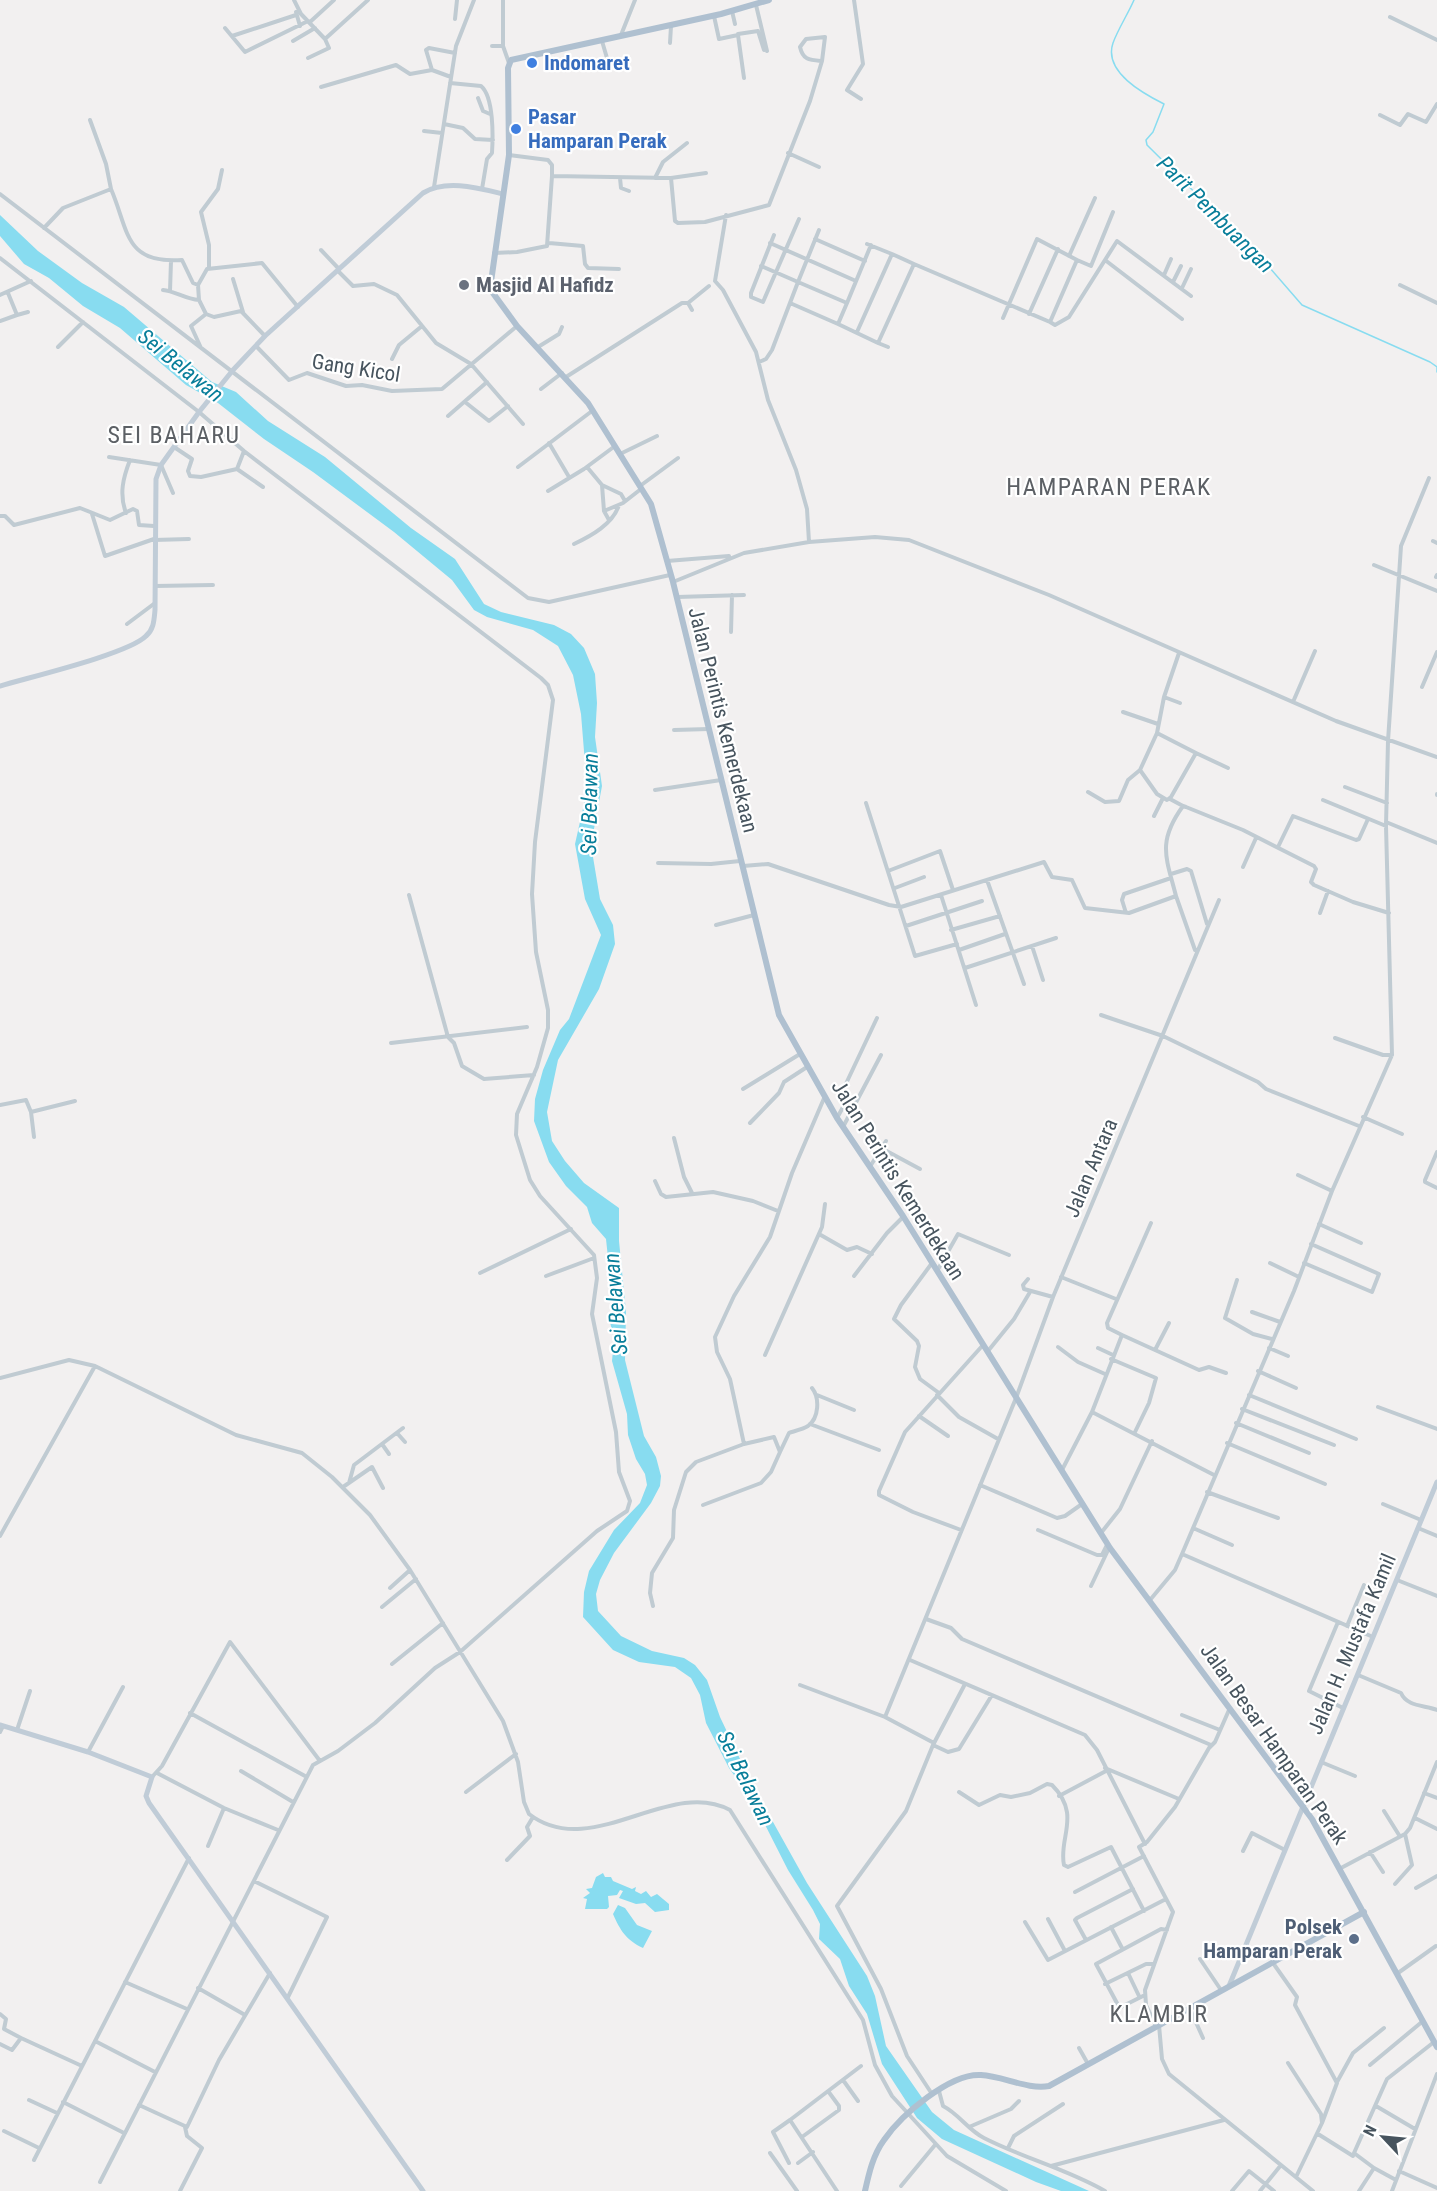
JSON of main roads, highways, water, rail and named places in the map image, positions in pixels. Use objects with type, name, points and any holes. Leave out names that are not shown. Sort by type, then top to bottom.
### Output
[{"type":"main road","points":[[753,4],[769,0]]},
{"type":"main road","name":"Jalan Perintis Kemerdekaan","points":[[753,4],[671,26],[517,57],[508,63],[509,155],[490,289],[517,326],[564,375],[592,411],[651,504],[710,729],[775,1007],[807,1068],[837,1118],[871,1165],[1101,1534],[1149,1601]]},
{"type":"main road","name":"Jalan Besar Hamparan Perak","points":[[1149,1601],[1302,1806],[1341,1868],[1436,2044]]},
{"type":"main road","points":[[865,2191],[874,2156],[885,2139],[907,2114],[957,2080],[979,2075],[1046,2087],[1364,1912]]},
{"type":"water","name":"Sei Belawan","points":[[0,215],[38,251],[82,283],[124,307],[212,382],[236,392],[268,421],[325,457],[411,528],[455,559],[484,604],[501,612],[554,625],[571,634],[584,648],[595,674],[597,703],[595,737],[602,786],[591,845],[600,899],[613,925],[615,944],[599,989],[558,1060],[547,1112],[552,1141],[565,1161],[584,1183],[619,1208],[619,1241],[626,1312],[625,1360],[644,1436],[656,1457],[661,1476],[660,1486],[651,1503],[614,1553],[600,1580],[596,1594],[598,1611],[621,1636],[652,1651],[684,1658],[695,1665],[707,1680],[720,1717],[754,1788],[807,1883],[867,1976],[875,1996],[886,2046],[932,2112],[954,2130],[1089,2191],[1061,2191],[1036,2182],[942,2139],[917,2118],[882,2064],[867,2014],[849,1986],[840,1959],[819,1939],[820,1924],[813,1910],[788,1870],[754,1803],[729,1768],[706,1723],[700,1695],[691,1678],[675,1667],[639,1662],[613,1650],[583,1617],[584,1592],[589,1571],[614,1530],[640,1503],[647,1485],[645,1474],[636,1459],[628,1435],[627,1414],[612,1361],[614,1339],[610,1322],[613,1305],[606,1239],[592,1223],[587,1207],[566,1186],[549,1162],[534,1121],[535,1099],[543,1070],[560,1030],[569,1019],[601,935],[585,899],[575,844],[584,804],[586,776],[581,714],[573,675],[558,646],[533,630],[487,617],[474,610],[452,580],[394,532],[264,439],[218,403],[186,385],[120,328],[83,306],[49,278],[24,264],[0,236]]},
{"type":"water","points":[[603,1873],[605,1877],[611,1877],[613,1881],[632,1889],[636,1887],[635,1891],[641,1894],[646,1891],[651,1897],[657,1894],[669,1904],[669,1910],[655,1912],[645,1903],[636,1904],[619,1898],[623,1891],[620,1890],[617,1895],[608,1896],[609,1907],[607,1909],[585,1909],[587,1899],[583,1898],[590,1893],[586,1889],[592,1888],[596,1877]]},
{"type":"water","points":[[618,1905],[625,1908],[637,1925],[652,1931],[643,1948],[628,1938],[618,1925],[613,1914]]},
{"type":"waterway","name":"Parit Pembuangan","points":[[1134,0],[1115,38],[1112,54],[1114,63],[1127,81],[1164,104],[1153,132],[1146,140],[1147,145],[1262,259],[1302,305],[1430,362],[1437,367],[1437,372]]},
{"type":"place","name":"Indomaret","points":[[532,63]]},
{"type":"place","name":"Pasar Hamparan Perak","points":[[516,129]]},
{"type":"place","name":"Masjid Al Hafidz","points":[[464,285]]},
{"type":"place","name":"Polsek Hamparan Perak","points":[[1354,1939]]},
{"type":"district","name":"SEI BAHARU","points":[[174,435]]},
{"type":"district","name":"HAMPARAN PERAK","points":[[1109,487]]},
{"type":"district","name":"KLAMBIR","points":[[1159,2014]]}]
